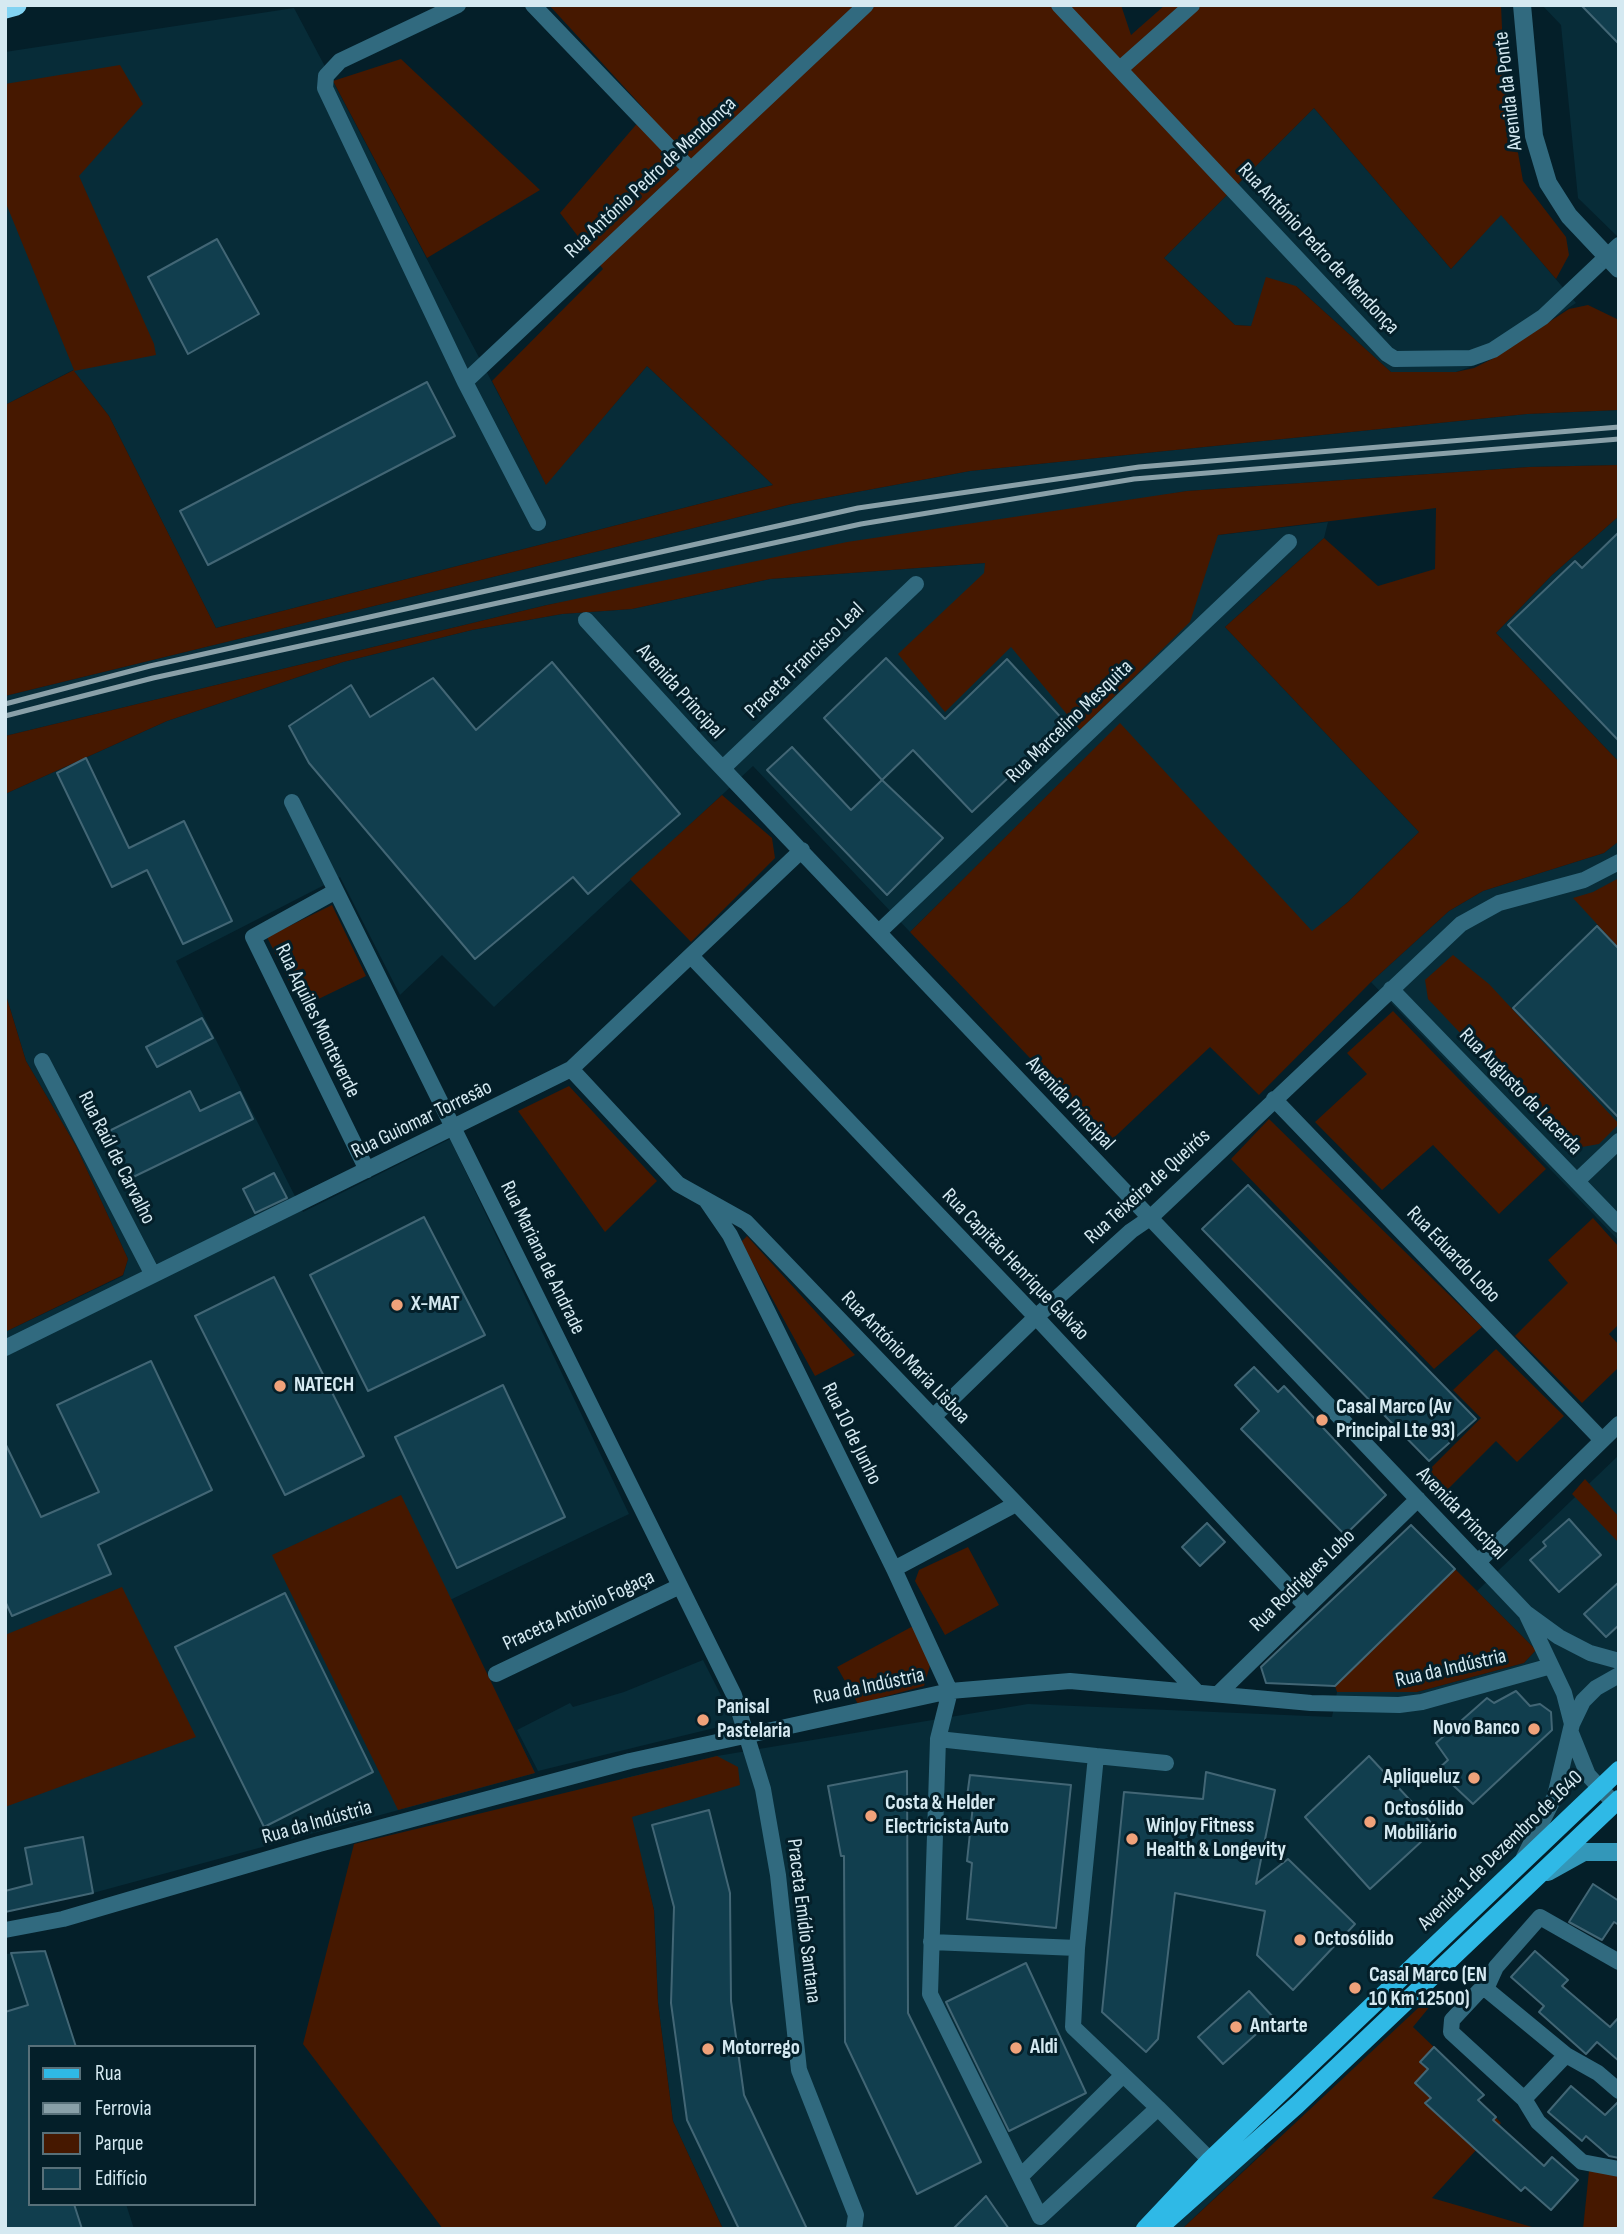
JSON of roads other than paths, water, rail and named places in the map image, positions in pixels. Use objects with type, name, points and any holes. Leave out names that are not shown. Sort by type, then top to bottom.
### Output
[{"type":"highway","points":[[5,8],[16,5]]},
{"type":"main road","name":"Avenida 1 de Dezembro de 1640","points":[[1145,2229],[1210,2160],[1619,1770]]},
{"type":"main road","name":"Avenida 1 de Dezembro de 1640","points":[[1159,2229],[1297,2105],[1617,1803]]},
{"type":"main road","points":[[1530,1883],[1584,1852],[1619,1852]]},
{"type":"street","points":[[458,5],[340,61],[329,70],[324,83],[465,382],[538,523]]},
{"type":"street","points":[[533,5],[690,169]]},
{"type":"street","name":"Rua António Pedro de Mendonça","points":[[465,382],[866,5]]},
{"type":"street","name":"Rua António Pedro de Mendonça","points":[[1059,5],[1387,354],[1395,359],[1471,358],[1493,350],[1543,317],[1615,257]]},
{"type":"street","points":[[1120,69],[1192,5]]},
{"type":"street","name":"Avenida da Ponte","points":[[1522,5],[1534,136],[1548,183],[1569,216],[1615,257]]},
{"type":"street","name":"Rua Marcelino Mesquita","points":[[880,931],[1289,542]]},
{"type":"street","name":"Praceta Francisco Leal","points":[[723,768],[916,584]]},
{"type":"street","name":"Avenida Principal","points":[[586,620],[723,768],[1525,1613],[1559,1637],[1590,1653],[1619,1661]]},
{"type":"street","name":"Rua Mariana de Andrade","points":[[292,802],[734,1695],[745,1736]]},
{"type":"street","name":"Rua Guiomar Torresão","points":[[5,1348],[571,1069],[802,850]]},
{"type":"street","name":"Rua Teixeira de Queirós","points":[[933,1417],[1036,1317],[1131,1231],[1150,1218],[1391,989],[1472,916],[1511,898],[1584,880],[1619,862]]},
{"type":"street","name":"Rua Aquiles Monteverde","points":[[336,891],[253,937],[367,1170]]},
{"type":"street","name":"Rua Capitão Henrique Galvão","points":[[691,956],[1036,1317],[1306,1606]]},
{"type":"street","name":"Rua Augusto de Lacerda","points":[[1391,989],[1619,1225]]},
{"type":"street","name":"Rua Raúl de Carvalho","points":[[43,1061],[153,1275]]},
{"type":"street","name":"Rua António Maria Lisboa","points":[[571,1069],[678,1184],[746,1222],[1197,1692]]},
{"type":"street","name":"Rua Eduardo Lobo","points":[[1275,1099],[1602,1440]]},
{"type":"street","points":[[1577,1181],[1619,1141]]},
{"type":"street","name":"Rua 10 de Junho","points":[[706,1200],[730,1235],[894,1569],[950,1691]]},
{"type":"street","points":[[1478,1562],[1619,1424]]},
{"type":"street","name":"Rua Rodrigues Lobo","points":[[1218,1694],[1418,1499]]},
{"type":"street","points":[[894,1569],[1016,1504]]},
{"type":"street","name":"Praceta António Fogaça","points":[[496,1674],[680,1586]]},
{"type":"street","name":"Avenida Principal","points":[[1525,1613],[1564,1693],[1582,1765],[1617,1803]]},
{"type":"street","name":"Rua da Indústria","points":[[5,1930],[63,1919],[319,1844],[591,1772],[950,1691],[1070,1681],[1311,1703],[1399,1705],[1422,1702],[1551,1666]]},
{"type":"street","name":"Avenida Principal","points":[[1518,1866],[1544,1822],[1555,1796],[1571,1729],[1583,1701],[1595,1688],[1619,1675]]},
{"type":"street","points":[[950,1691],[938,1739],[930,1994],[1041,2217],[1158,2108]]},
{"type":"street","name":"Praceta Emídio Santana","points":[[745,1736],[763,1789],[778,1875],[799,2070],[856,2215],[854,2229]]},
{"type":"street","points":[[938,1739],[1166,1763]]},
{"type":"street","points":[[1096,1756],[1077,1948],[1073,2026],[1210,2160]]},
{"type":"street","points":[[1486,1989],[1496,1966],[1540,1917],[1619,1962]]},
{"type":"street","points":[[931,1942],[1077,1948]]},
{"type":"street","points":[[1486,1989],[1479,1991],[1449,2026],[1452,2034],[1524,2099],[1538,2122],[1582,2162],[1619,2169]]},
{"type":"street","points":[[1486,1989],[1566,2055],[1598,2073],[1619,2091]]},
{"type":"street","points":[[1524,2099],[1566,2055]]},
{"type":"street","points":[[1021,2176],[1122,2076]]},
{"type":"railway","points":[[5,704],[150,666],[858,508],[1139,467],[1619,427]]},
{"type":"railway","points":[[5,716],[153,678],[861,524],[1134,479],[1619,439]]},
{"type":"place","name":"X-MAT","points":[[397,1305]]},
{"type":"place","name":"NATECH","points":[[280,1386]]},
{"type":"place","name":"Casal Marco (Av Principal Lte 93)","points":[[1322,1420]]},
{"type":"place","name":"Panisal Pastelaria","points":[[703,1720]]},
{"type":"place","name":"Novo Banco","points":[[1534,1729]]},
{"type":"place","name":"Apliqueluz","points":[[1474,1778]]},
{"type":"place","name":"Costa & Helder Electricista Auto","points":[[871,1816]]},
{"type":"place","name":"Octosólido Mobiliário","points":[[1370,1822]]},
{"type":"place","name":"WinJoy Fitness Health & Longevity","points":[[1132,1839]]},
{"type":"place","name":"Octosólido","points":[[1300,1940]]},
{"type":"place","name":"Casal Marco (EN 10 Km 12500)","points":[[1355,1988]]},
{"type":"place","name":"Antarte","points":[[1236,2027]]},
{"type":"place","name":"Aldi","points":[[1016,2048]]},
{"type":"place","name":"Motorrego","points":[[708,2049]]}]
